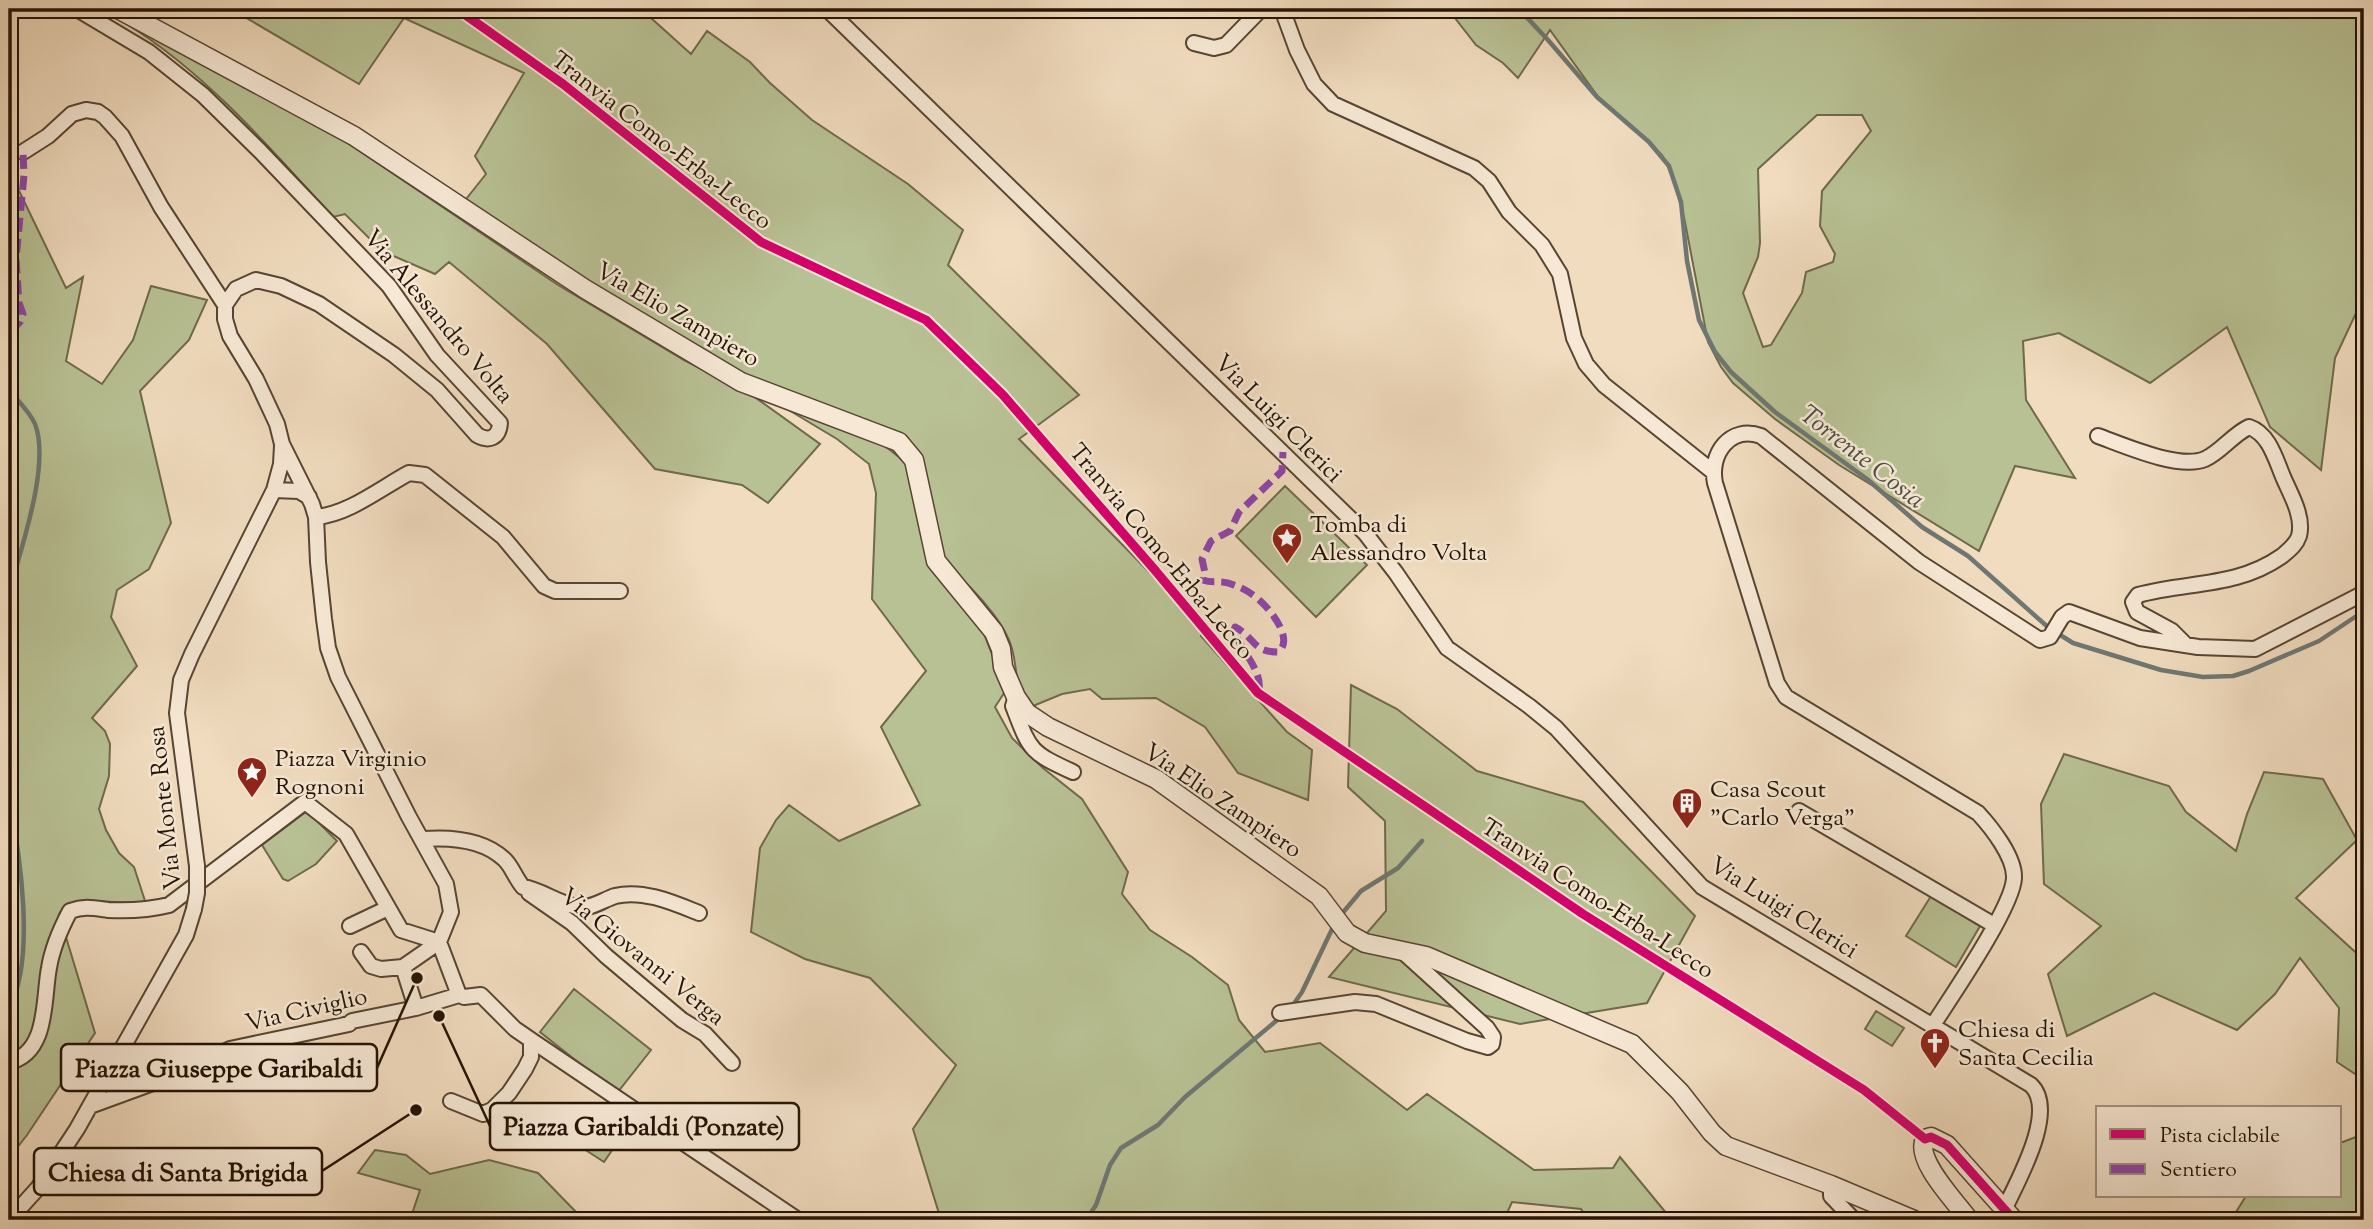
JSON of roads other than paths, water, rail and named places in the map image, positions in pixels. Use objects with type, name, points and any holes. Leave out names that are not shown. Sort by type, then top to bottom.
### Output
[{"type":"street","name":"Via Alessandro Volta","points":[[77,9],[168,66],[202,94],[260,150],[389,286],[437,355],[500,423],[500,429],[493,438],[477,435],[437,390],[394,355],[319,304],[281,286],[256,280],[236,289],[225,305]]},
{"type":"street","name":"Via Elio Zampiero","points":[[118,9],[354,136],[585,289],[741,382],[899,442],[914,460],[936,561],[994,632],[1001,649],[1003,667],[1016,697],[1027,713],[1048,727],[1156,779],[1318,896],[1347,933],[1365,943],[1426,956],[1632,1044],[1680,1092],[1719,1141],[1913,1220]]},
{"type":"street","name":"Via Luigi Clerici","points":[[827,9],[1366,533],[1447,648],[1556,728],[1702,887],[1933,1025],[2031,1085],[2038,1092],[2039,1115],[2031,1156],[2009,1215]]},
{"type":"street","points":[[1194,43],[1214,48],[1226,45],[1261,9]]},
{"type":"street","points":[[1282,9],[1297,50],[1314,84],[1333,104],[1474,168],[1489,181],[1509,212],[1542,245],[1560,274],[1574,338],[1586,364],[1604,385],[1712,471],[1777,683],[1786,697],[1978,813],[1996,832],[2015,877],[2008,902],[1933,1025]]},
{"type":"street","points":[[23,152],[48,136],[72,114],[86,110],[98,112],[122,136],[161,207],[225,305],[225,319],[230,336],[256,379],[277,424],[282,444],[309,497],[316,517],[317,562],[324,619],[334,665],[409,817],[446,884],[450,902],[451,912],[439,942],[403,967],[381,969],[371,966],[361,952]]},
{"type":"street","points":[[2098,436],[2188,463],[2213,455],[2239,432],[2249,428],[2256,429],[2270,446],[2295,504],[2299,536],[2293,547],[2261,569],[2224,582],[2190,584],[2138,595],[2133,602],[2137,612],[2172,631],[2186,645]]},
{"type":"street","points":[[1712,471],[1718,453],[1727,443],[1737,435],[1749,432],[1770,443],[1919,562],[2040,640],[2050,638],[2062,617],[2069,612],[2140,638],[2186,645],[2256,649],[2364,593]]},
{"type":"street","name":"Via Monte Rosa","points":[[9,1220],[38,1188],[90,1106],[186,935],[197,893],[197,866],[177,721],[181,680],[274,489],[281,464],[282,444]]},
{"type":"street","points":[[316,517],[352,505],[409,473],[417,472],[425,475],[503,537],[544,586],[555,591],[620,591]]},
{"type":"street","points":[[274,489],[299,491],[309,497]]},
{"type":"street","points":[[1016,697],[1013,706],[1028,746],[1044,759],[1073,772]]},
{"type":"street","points":[[9,1062],[17,1060],[34,1044],[44,1017],[49,966],[70,911],[83,906],[148,910],[169,905],[305,802],[346,834],[401,930],[439,942]]},
{"type":"street","points":[[1799,811],[1994,925]]},
{"type":"street","name":"Via Giovanni Verga","points":[[423,839],[447,837],[472,842],[505,860],[532,896],[572,922],[606,956],[682,1020],[705,1034],[732,1063]]},
{"type":"street","points":[[523,887],[534,888],[577,907],[587,907],[631,894],[666,900],[699,913]]},
{"type":"street","points":[[350,926],[388,908]]},
{"type":"street","points":[[439,942],[459,995],[481,995],[515,1029],[798,1220]]},
{"type":"street","points":[[1288,1012],[1355,1002],[1376,1004],[1467,1041],[1488,1047],[1492,1044],[1493,1037],[1487,1028],[1402,951]]},
{"type":"street","points":[[403,967],[416,1008]]},
{"type":"street","name":"Via Civiglio","points":[[90,1106],[183,1072],[230,1049],[349,1024],[352,1021],[416,1008],[459,995]]},
{"type":"street","points":[[451,1101],[483,1114],[492,1110],[509,1093],[525,1069],[531,1057],[531,1040]]},
{"type":"street","points":[[1969,1220],[1936,1177],[1924,1156],[1921,1149],[1925,1139],[1931,1137],[1947,1145],[2009,1215]]},
{"type":"street","points":[[1831,1185],[1831,1196],[1854,1220]]},
{"type":"waterway","name":"Torrente Cosia","points":[[1519,9],[1597,97],[1649,142],[1669,166],[1681,202],[1687,261],[1699,320],[1715,352],[1731,372],[1775,412],[1867,479],[1922,527],[1968,556],[2049,628],[2073,643],[2161,670],[2203,677],[2233,676],[2319,641],[2364,611]]},
{"type":"waterway","points":[[9,390],[35,424],[39,441],[37,484],[9,593]]},
{"type":"waterway","points":[[9,800],[21,876],[24,935],[22,963],[9,1008]]},
{"type":"waterway","points":[[1340,916],[1361,891],[1398,868],[1422,841]]},
{"type":"waterway","points":[[1291,1008],[1302,992],[1335,923]]},
{"type":"waterway","points":[[1086,1220],[1096,1205],[1110,1165],[1121,1148],[1158,1125],[1185,1097],[1282,1016]]},
{"type":"waterway","points":[[2340,1220],[2364,1210]]},
{"type":"place","name":"Tomba di Alessandro Volta","points":[[1287,565]]},
{"type":"place","name":"Piazza Virginio Rognoni","points":[[252,799]]},
{"type":"place","name":"Casa Scout \"Carlo Verga\"","points":[[1687,830]]},
{"type":"place","name":"Piazza Giuseppe Garibaldi","points":[[417,978]]},
{"type":"place","name":"Piazza Garibaldi (Ponzate)","points":[[439,1016]]},
{"type":"place","name":"Chiesa di Santa Cecilia","points":[[1935,1070]]},
{"type":"place","name":"Chiesa di Santa Brigida","points":[[416,1110]]}]
